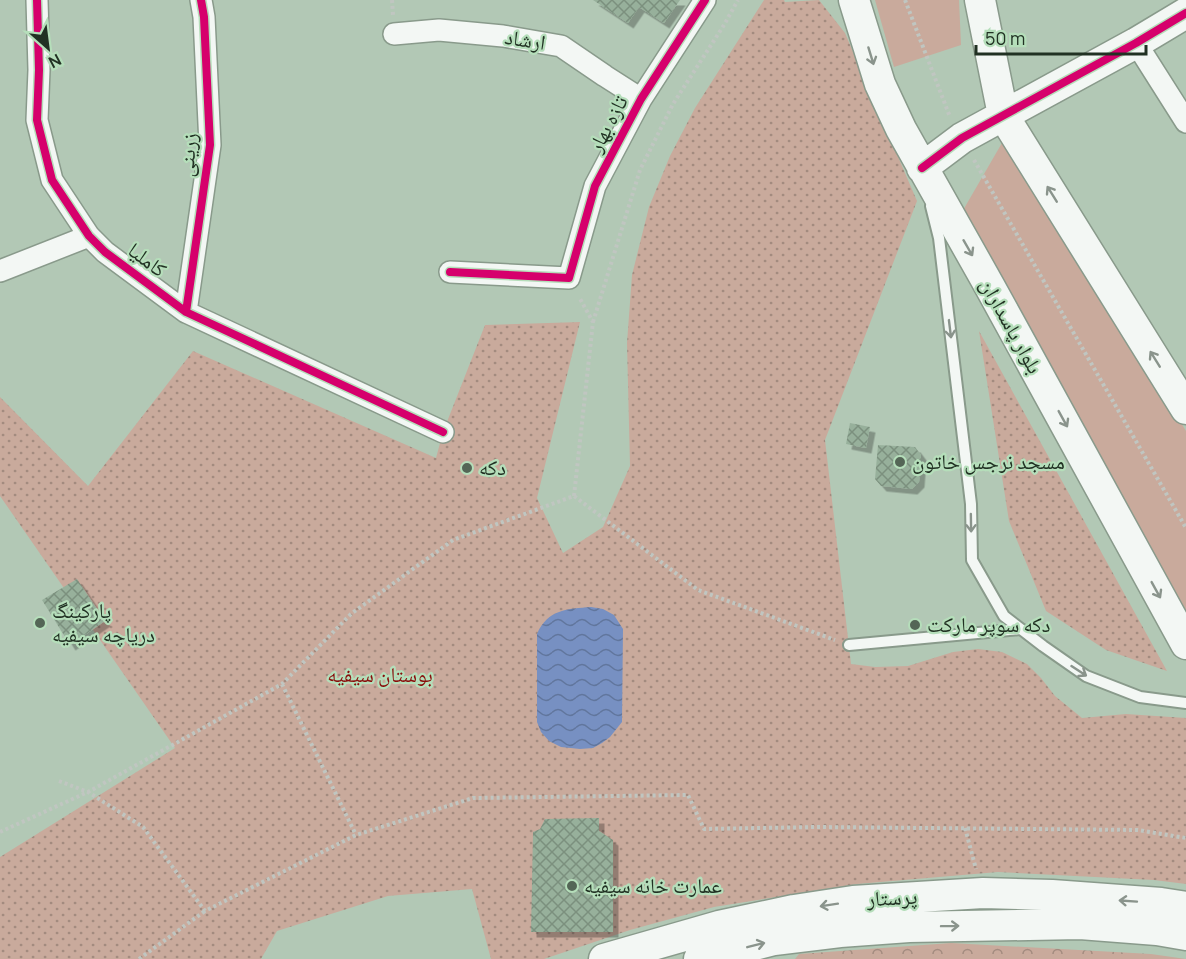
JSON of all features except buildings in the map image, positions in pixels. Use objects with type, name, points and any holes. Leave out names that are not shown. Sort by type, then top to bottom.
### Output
[{"type":"main road","name":"بلوار پاسداران","points":[[854,0],[880,84],[901,129],[1186,644]]},
{"type":"main road","points":[[980,0],[1003,115],[1186,409]]},
{"type":"main road","points":[[922,168],[962,138],[1136,43],[1186,13]]},
{"type":"main road","name":"پرستار","points":[[604,959],[719,926],[794,910],[853,901],[983,893],[1052,895],[1186,907]]},
{"type":"main road","name":"پرستار","points":[[699,959],[774,940],[909,927],[1080,924],[1157,930],[1186,935]]},
{"type":"street","name":"کاملیا","points":[[37,0],[39,70],[37,120],[52,180],[89,236],[105,252],[186,312],[443,432]]},
{"type":"street","name":"زرینی","points":[[186,312],[210,145],[204,17],[201,0]]},
{"type":"street","name":"تازه بهار","points":[[568,278],[596,186],[642,99],[705,0]]},
{"type":"street","name":"ارشاد","points":[[394,34],[439,30],[503,36],[561,46],[642,99]]},
{"type":"street","points":[[1136,43],[1186,123]]},
{"type":"street","points":[[0,271],[89,236]]},
{"type":"street","points":[[450,272],[568,278]]},
{"type":"lane","points":[[922,168],[939,238],[971,504],[972,560],[1004,616],[1086,676],[1140,697],[1186,703]]},
{"type":"lane","points":[[849,645],[1021,629]]},
{"type":"path","points":[[574,496],[593,322],[640,170],[673,104],[738,0]]},
{"type":"path","points":[[905,0],[950,117],[1186,528]]},
{"type":"path","points":[[568,278],[593,322]]},
{"type":"path","points":[[574,496],[698,590],[849,645]]},
{"type":"path","points":[[0,832],[88,792],[282,684],[351,614],[453,540],[574,496]]},
{"type":"path","points":[[282,684],[356,835]]},
{"type":"path","points":[[59,781],[88,792],[144,827],[205,910]]},
{"type":"path","points":[[139,959],[205,910],[356,835],[473,798],[688,795],[704,829],[818,827],[1138,830],[1186,838]]},
{"type":"path","points":[[964,828],[983,893]]},
{"type":"green space","name":"بوستان سیفیه","points":[[764,0],[784,0],[785,2],[819,0],[845,33],[917,201],[825,440],[851,664],[875,667],[908,666],[953,652],[978,649],[1002,652],[1027,664],[1055,696],[1082,718],[1126,714],[1186,718],[1186,884],[1154,880],[998,872],[857,884],[714,907],[630,930],[544,959],[491,959],[472,889],[388,896],[277,931],[261,959],[0,959],[0,857],[175,748],[0,496],[0,397],[88,486],[193,351],[436,458],[443,432],[485,325],[580,322],[537,498],[563,553],[603,527],[630,466],[627,343],[632,275],[649,207],[670,156],[695,108]]},
{"type":"green space","points":[[875,0],[959,0],[961,45],[894,67]]},
{"type":"green space","points":[[1006,136],[1186,431],[1186,625],[962,212]]},
{"type":"green space","points":[[979,331],[1167,671],[1106,650],[1046,611],[1009,521]]},
{"type":"green space","points":[[951,943],[1151,954],[1186,959],[795,959],[799,954]]},
{"type":"water","points":[[591,607],[603,609],[614,615],[623,629],[622,722],[610,737],[593,748],[561,747],[549,741],[541,732],[537,722],[537,634],[547,620],[559,612]]},
{"type":"cycle path","points":[[37,0],[39,70],[37,120],[52,180],[89,236],[105,252],[186,312],[443,432]]},
{"type":"cycle path","points":[[186,312],[210,145],[204,17],[201,0]]},
{"type":"cycle path","points":[[450,272],[569,278],[595,186],[641,99],[705,0]]},
{"type":"cycle path","points":[[922,168],[962,138],[1136,43],[1186,13]]},
{"type":"place","name":"مسجد نرجس خاتون","points":[[900,462]]},
{"type":"place","name":"دکه","points":[[467,468]]},
{"type":"place","name":"پارکینگ دریاچه سیفیه","points":[[40,623]]},
{"type":"place","name":"دکه سوپر مارکت","points":[[915,625]]},
{"type":"place","name":"عمارت خانه سیفیه","points":[[572,886]]}]
